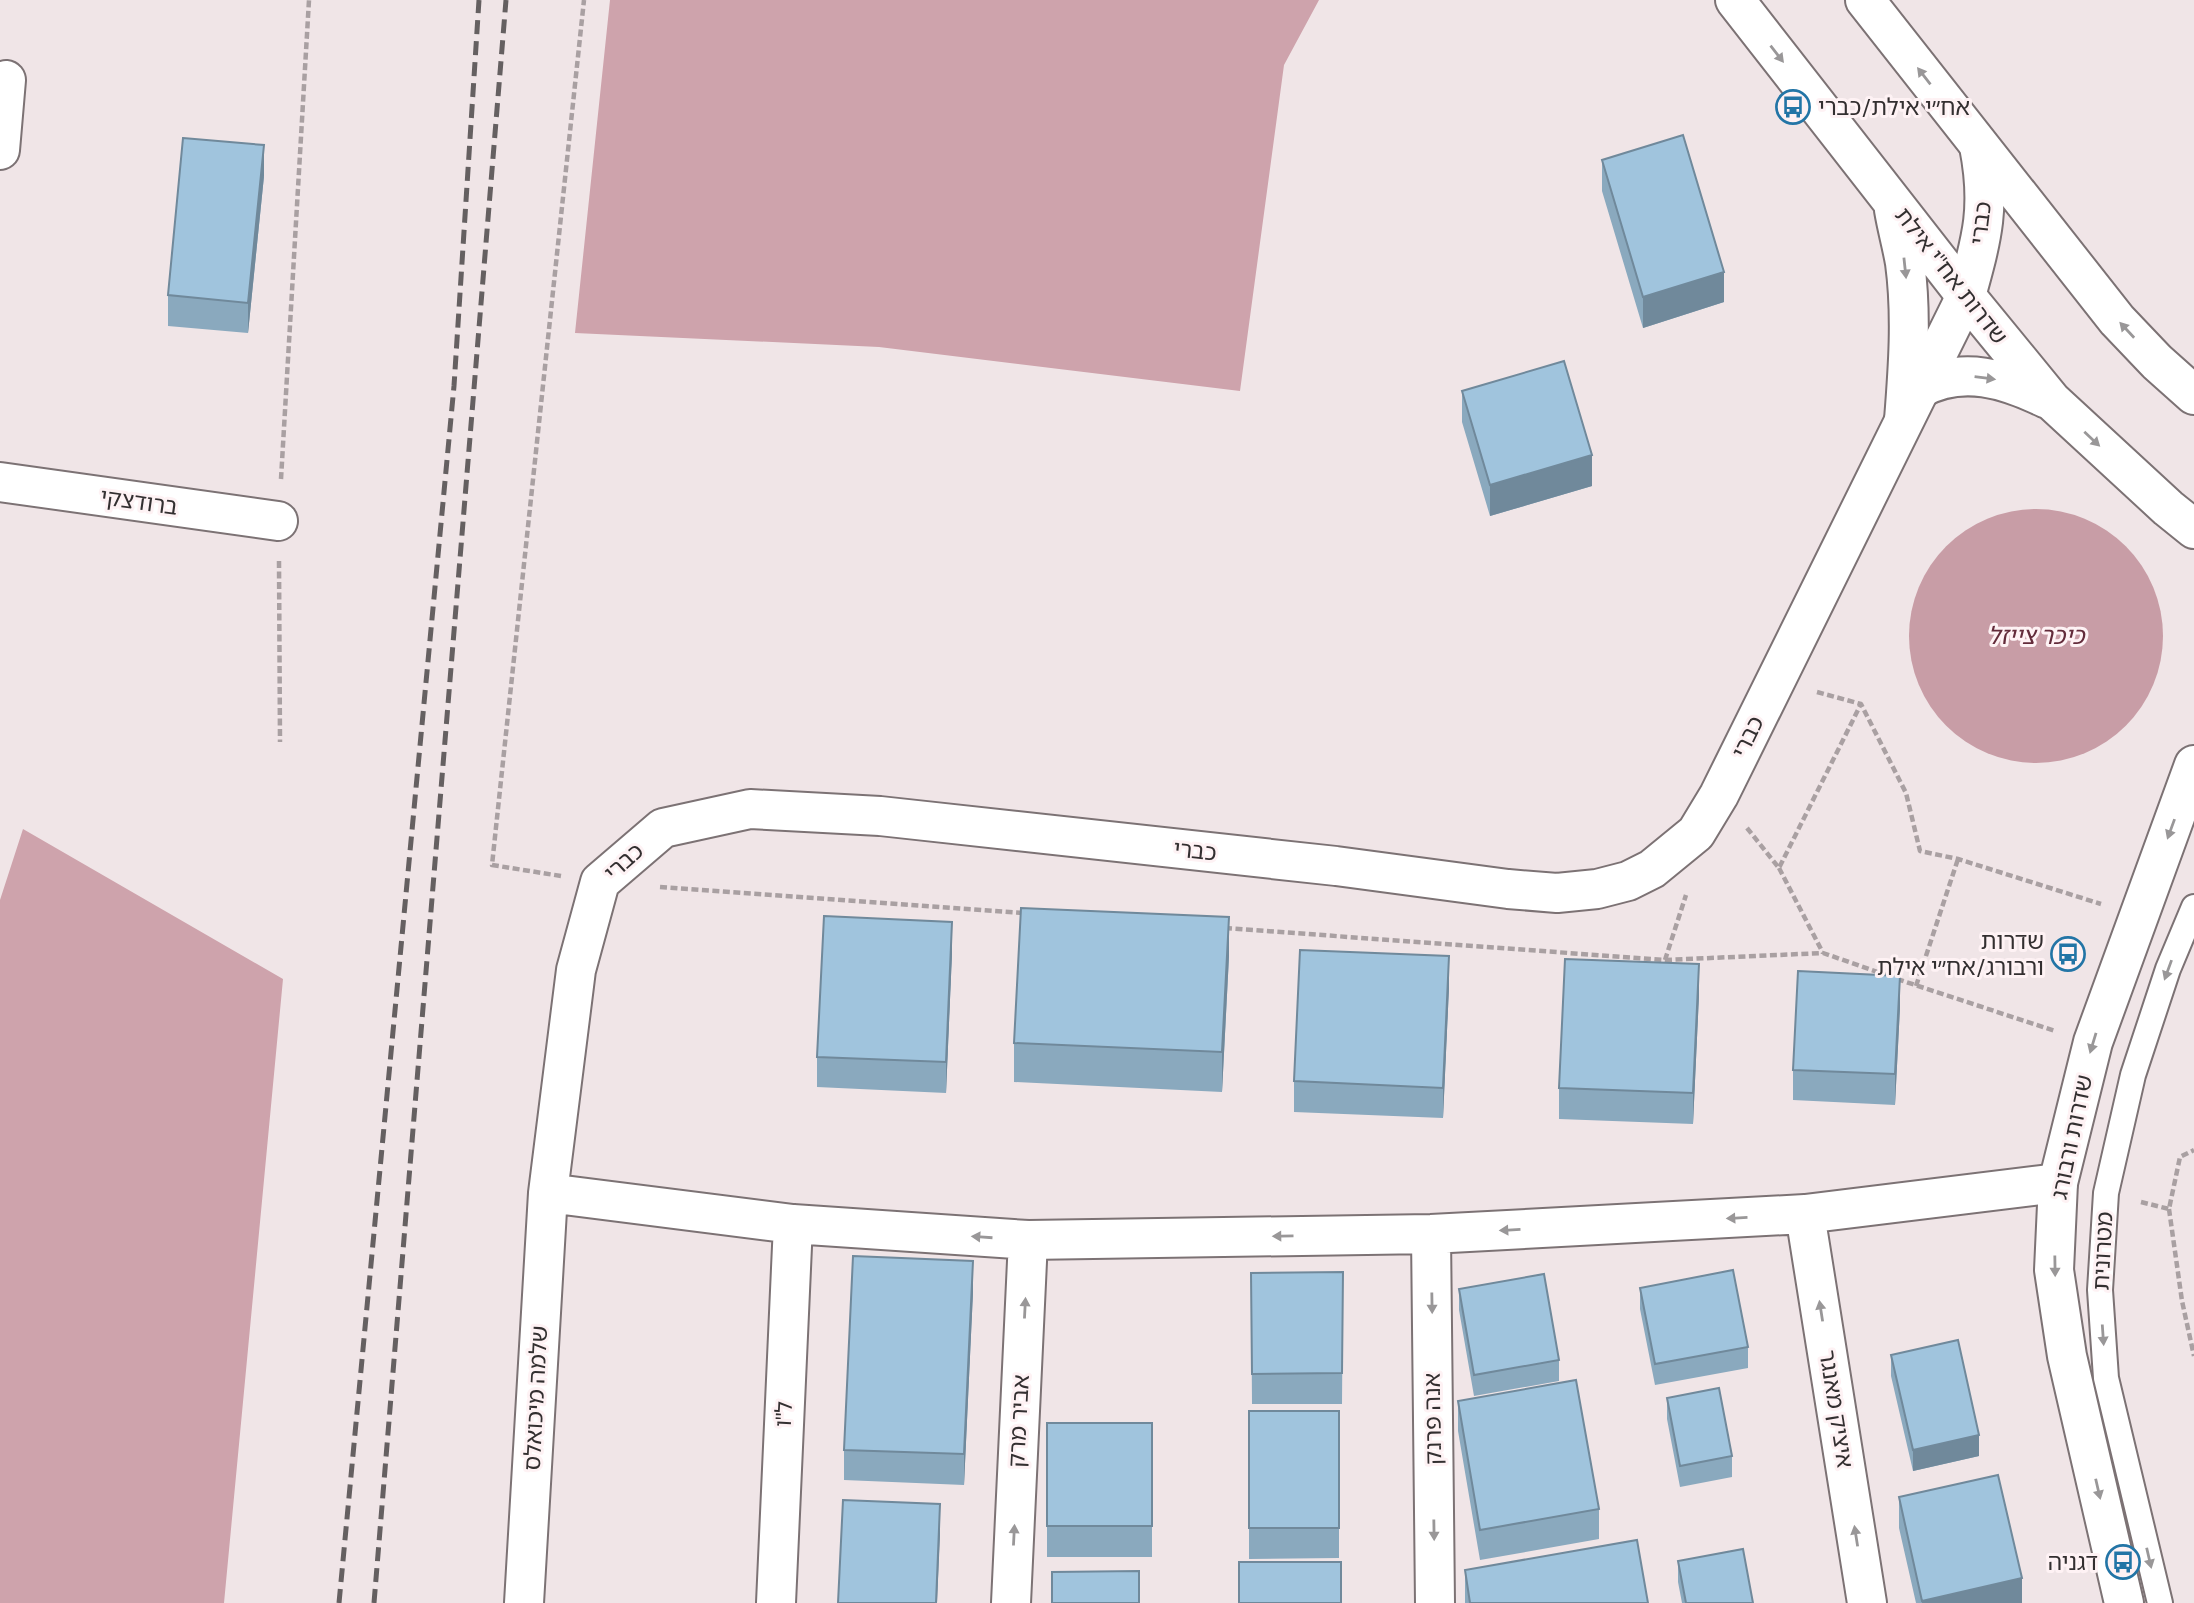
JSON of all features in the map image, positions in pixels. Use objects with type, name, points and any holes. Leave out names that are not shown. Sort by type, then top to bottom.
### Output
[{"type":"street","name":"שדרות אח\"י אילת","points":[[1735,0],[1966,296],[2052,401],[2181,518]]},
{"type":"street","points":[[1865,0],[2117,320],[2157,362],[2194,395]]},
{"type":"street","points":[[0,150],[6,80]]},
{"type":"street","name":"כברי","points":[[548,1194],[576,970],[600,883],[663,828],[750,809],[894,818],[1557,893],[1597,889],[1628,881],[1652,869],[1696,832],[1719,795],[1966,296],[1985,220],[1986,193],[1979,146]]},
{"type":"street","points":[[1892,201],[1905,264],[1908,305],[1907,379],[1911,405],[1945,378],[1964,376],[1989,377],[2021,386],[2052,401]]},
{"type":"street","points":[[2157,362],[2194,374]]},
{"type":"street","name":"ברודצקי","points":[[0,482],[278,521]]},
{"type":"street","points":[[2181,518],[2194,560]]},
{"type":"street","name":"שדרות ורבורג","points":[[2124,1603],[2066,1344],[2054,1270],[2058,1183],[2093,1042],[2194,765]]},
{"type":"street","points":[[548,1194],[793,1224],[1028,1240],[1431,1234],[1805,1214],[2058,1183]]},
{"type":"street","name":"שלמה מיכואלס","points":[[524,1603],[548,1194]]},
{"type":"street","name":"איציק מאנגר","points":[[1805,1214],[1867,1603]]},
{"type":"street","name":"ל\"ו","points":[[776,1603],[793,1224]]},
{"type":"street","name":"אנה פרנק","points":[[1431,1234],[1435,1603]]},
{"type":"street","name":"אביר מרק","points":[[1011,1603],[1028,1240]]},
{"type":"lane","name":"מטרונית","points":[[2160,1603],[2106,1378],[2100,1290],[2106,1193],[2133,1075],[2168,969],[2194,907]]},
{"type":"path","points":[[280,742],[278,521],[309,0]]},
{"type":"path","points":[[584,0],[492,865],[600,883],[1029,914]]},
{"type":"path","points":[[1776,680],[1861,704],[1906,793],[1920,851],[1958,859],[2139,916]]},
{"type":"path","points":[[1779,868],[1861,704]]},
{"type":"path","points":[[1719,795],[1779,868],[1823,953]]},
{"type":"path","points":[[1916,986],[1958,859]]},
{"type":"path","points":[[1665,960],[1690,884]]},
{"type":"path","points":[[1223,928],[1665,960],[1823,953],[1916,986],[2093,1042]]},
{"type":"path","points":[[2169,1209],[2182,1301],[2194,1356]]},
{"type":"shaded area","points":[[610,0],[1319,0],[1284,65],[1240,391],[879,347],[575,333]]},
{"type":"shaded area","points":[[23,829],[283,979],[224,1603],[0,1603],[0,900]]},
{"type":"water","name":"כיכר צייזל","points":[[2024,509],[2048,509],[2085,518],[2117,537],[2135,555],[2154,587],[2161,611],[2161,661],[2154,685],[2135,717],[2117,735],[2073,758],[2048,763],[2024,763],[1987,754],[1955,735],[1937,717],[1914,673],[1909,648],[1909,624],[1918,587],[1937,555],[1955,537],[1999,514]]},
{"type":"building","points":[[1683,135],[1724,272],[1643,297],[1602,160]]},
{"type":"building","points":[[183,138],[264,145],[248,303],[168,295]]},
{"type":"building","points":[[1564,361],[1592,455],[1490,485],[1462,391]]},
{"type":"building","points":[[1021,908],[1229,917],[1222,1052],[1014,1043]]},
{"type":"building","points":[[824,916],[952,922],[946,1062],[817,1057]]},
{"type":"building","points":[[1300,950],[1449,956],[1443,1088],[1294,1081]]},
{"type":"building","points":[[1565,959],[1699,964],[1693,1093],[1559,1088]]},
{"type":"building","points":[[1798,971],[1900,976],[1895,1074],[1793,1070]]},
{"type":"building","points":[[853,1256],[973,1261],[964,1454],[844,1450]]},
{"type":"building","points":[[1733,1270],[1748,1347],[1655,1364],[1640,1288]]},
{"type":"building","points":[[1343,1272],[1342,1373],[1252,1374],[1251,1273]]},
{"type":"building","points":[[1544,1274],[1559,1360],[1474,1375],[1459,1289]]},
{"type":"building","points":[[1958,1340],[1979,1435],[1913,1450],[1891,1355]]},
{"type":"building","points":[[1576,1380],[1599,1509],[1480,1530],[1458,1401]]},
{"type":"building","points":[[1719,1388],[1732,1456],[1680,1466],[1667,1398]]},
{"type":"building","points":[[1249,1411],[1339,1411],[1339,1528],[1249,1528]]},
{"type":"building","points":[[1047,1423],[1152,1423],[1152,1526],[1047,1526]]},
{"type":"building","points":[[1998,1475],[2022,1578],[1922,1601],[1899,1497]]},
{"type":"building","points":[[843,1500],[940,1504],[936,1603],[838,1603]]},
{"type":"building","points":[[1637,1540],[1648,1603],[1470,1603],[1465,1570]]},
{"type":"building","points":[[1743,1549],[1753,1603],[1686,1603],[1678,1561]]},
{"type":"building","points":[[1239,1562],[1341,1562],[1341,1603],[1239,1603]]},
{"type":"building","points":[[1139,1571],[1139,1603],[1052,1603],[1052,1572]]},
{"type":"railway","points":[[339,1603],[454,386],[479,0]]},
{"type":"railway","points":[[374,1603],[506,0]]},
{"type":"place","name":"אח״י אילת/כברי","points":[[1793,107]]},
{"type":"place","name":"שדרות ורבורג/אח״י אילת","points":[[2068,954]]},
{"type":"place","name":"דגניה","points":[[2123,1562]]}]
